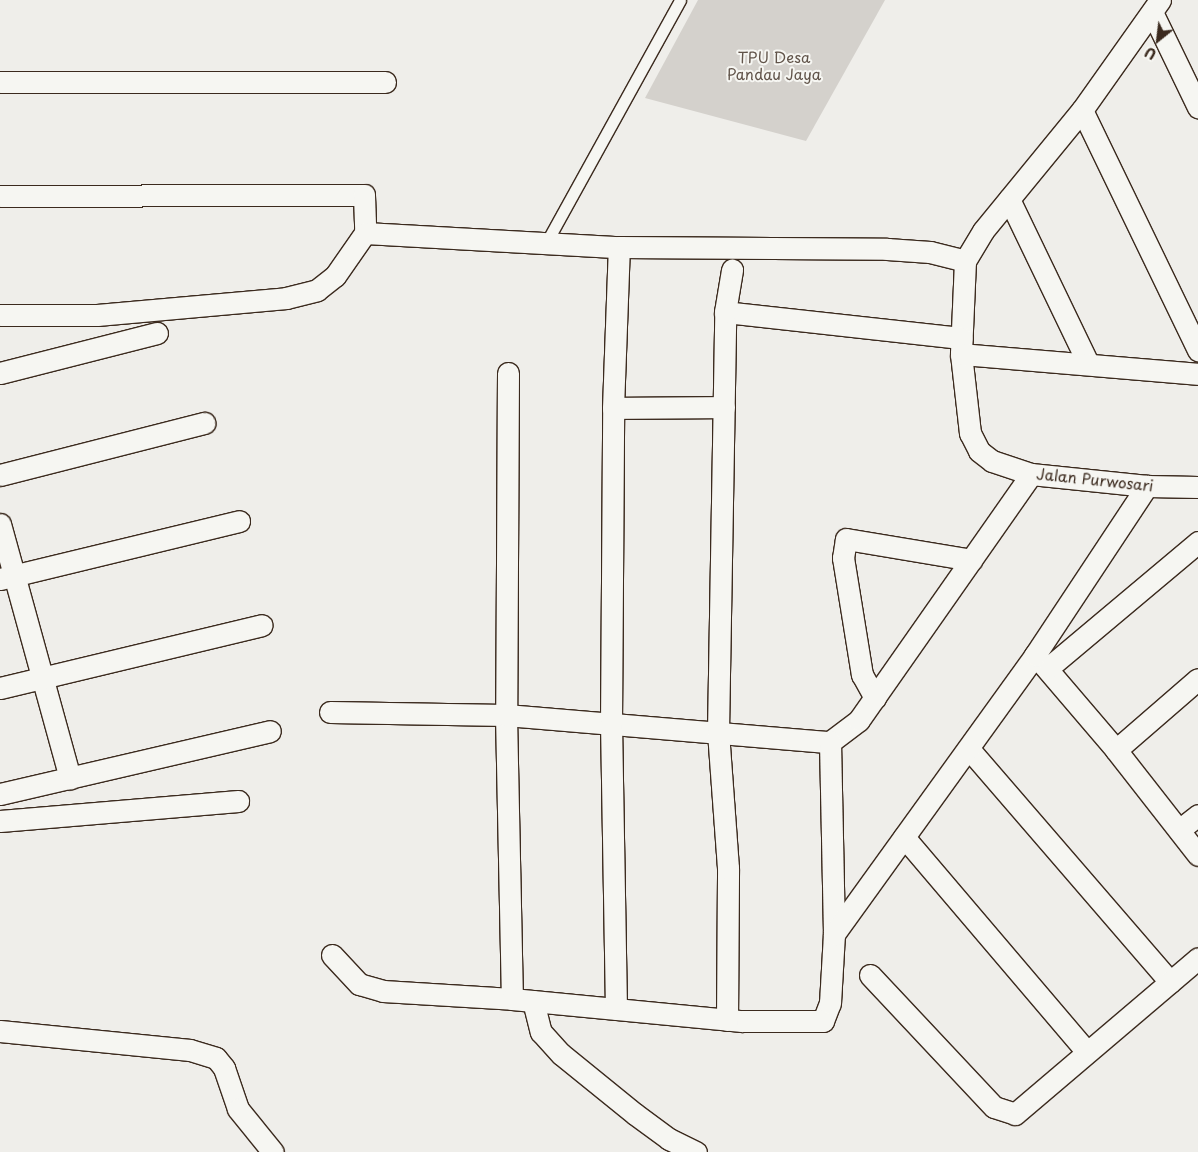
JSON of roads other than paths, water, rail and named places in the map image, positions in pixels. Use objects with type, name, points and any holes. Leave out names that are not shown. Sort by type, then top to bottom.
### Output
[{"type":"street","points":[[365,233],[619,247],[887,249],[930,252],[965,261],[983,231],[1082,110],[1156,6]]},
{"type":"street","points":[[1156,6],[1198,107]]},
{"type":"street","points":[[0,82],[385,82]]},
{"type":"street","points":[[1082,110],[1198,350]]},
{"type":"street","points":[[0,196],[364,195],[365,233],[335,276],[317,290],[286,298],[97,315],[0,315]]},
{"type":"street","points":[[1009,199],[1088,363]]},
{"type":"street","points":[[616,1009],[611,724],[613,408],[619,247]]},
{"type":"street","name":"Jalan Purwosari","points":[[965,261],[961,346],[970,433],[979,451],[992,461],[1031,474],[1147,486],[1198,487]]},
{"type":"street","points":[[727,1020],[728,868],[718,732],[725,312],[732,270]]},
{"type":"street","points":[[725,312],[1088,363],[1198,374]]},
{"type":"street","points":[[0,373],[157,333]]},
{"type":"street","points":[[508,373],[506,715],[512,999]]},
{"type":"street","points":[[613,408],[724,407]]},
{"type":"street","points":[[0,475],[204,423]]},
{"type":"street","points":[[330,712],[506,715],[830,742],[860,720],[1031,474]]},
{"type":"street","points":[[834,934],[969,749],[1041,662],[1147,486]]},
{"type":"street","points":[[7,577],[239,521]]},
{"type":"street","points":[[0,524],[7,577],[70,779]]},
{"type":"street","points":[[875,698],[862,675],[843,558],[846,539],[971,560]]},
{"type":"street","points":[[1041,662],[1198,542]]},
{"type":"street","points":[[0,688],[262,626]]},
{"type":"street","points":[[1041,662],[1116,750],[1198,855]]},
{"type":"street","points":[[1116,750],[1198,679]]},
{"type":"street","points":[[0,794],[270,731]]},
{"type":"street","points":[[332,955],[359,984],[382,991],[512,999],[727,1020],[823,1021],[830,1003],[834,934],[830,742]]},
{"type":"street","points":[[969,749],[1170,982]]},
{"type":"street","points":[[0,821],[238,801]]},
{"type":"street","points":[[1179,830],[1198,815]]},
{"type":"street","points":[[904,836],[1086,1051]]},
{"type":"street","points":[[870,975],[994,1107],[1004,1112],[1015,1114],[1086,1051],[1198,958]]},
{"type":"street","points":[[534,1001],[541,1032],[561,1054],[669,1139],[696,1152]]},
{"type":"street","points":[[0,1031],[190,1050],[216,1058],[224,1068],[238,1109],[273,1152]]},
{"type":"lane","points":[[546,243],[680,0]]},
{"type":"park label","name":"TPU Desa Pandau Jaya","points":[[774,64]]}]
